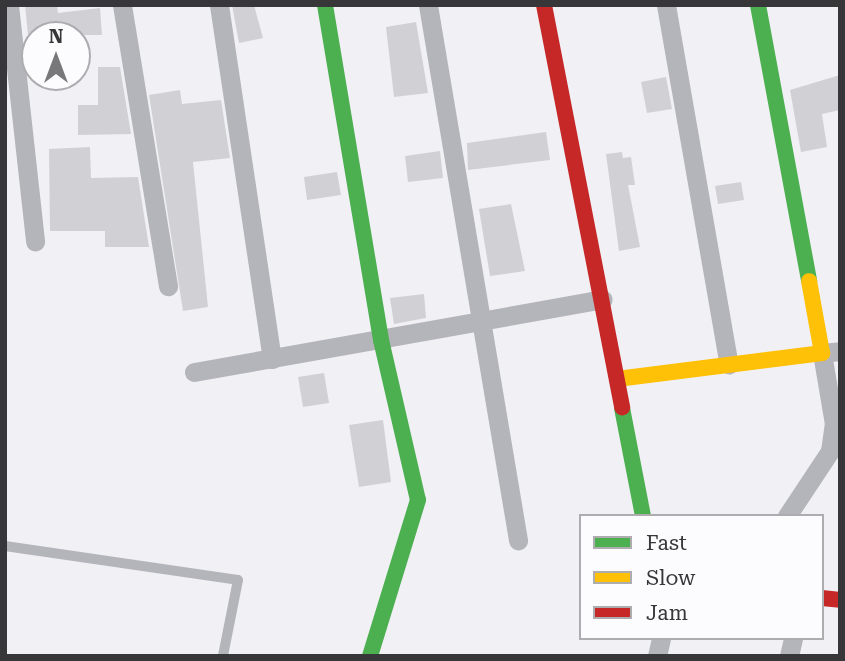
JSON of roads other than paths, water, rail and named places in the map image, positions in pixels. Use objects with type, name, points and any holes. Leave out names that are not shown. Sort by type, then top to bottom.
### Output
[{"type":"street","points":[[9,5],[35,242]]},
{"type":"street","points":[[122,5],[168,286]]},
{"type":"street","points":[[219,5],[272,359]]},
{"type":"street","points":[[325,5],[381,340],[418,500],[370,656]]},
{"type":"street","points":[[428,5],[518,540]]},
{"type":"street","points":[[544,5],[643,514]]},
{"type":"street","points":[[666,5],[729,365]]},
{"type":"street","points":[[758,5],[831,352],[834,424],[830,451],[788,514]]},
{"type":"street","points":[[194,372],[480,326],[603,299]]},
{"type":"street","points":[[617,379],[831,352]]},
{"type":"lane","points":[[5,546],[238,580],[223,656]]}]
